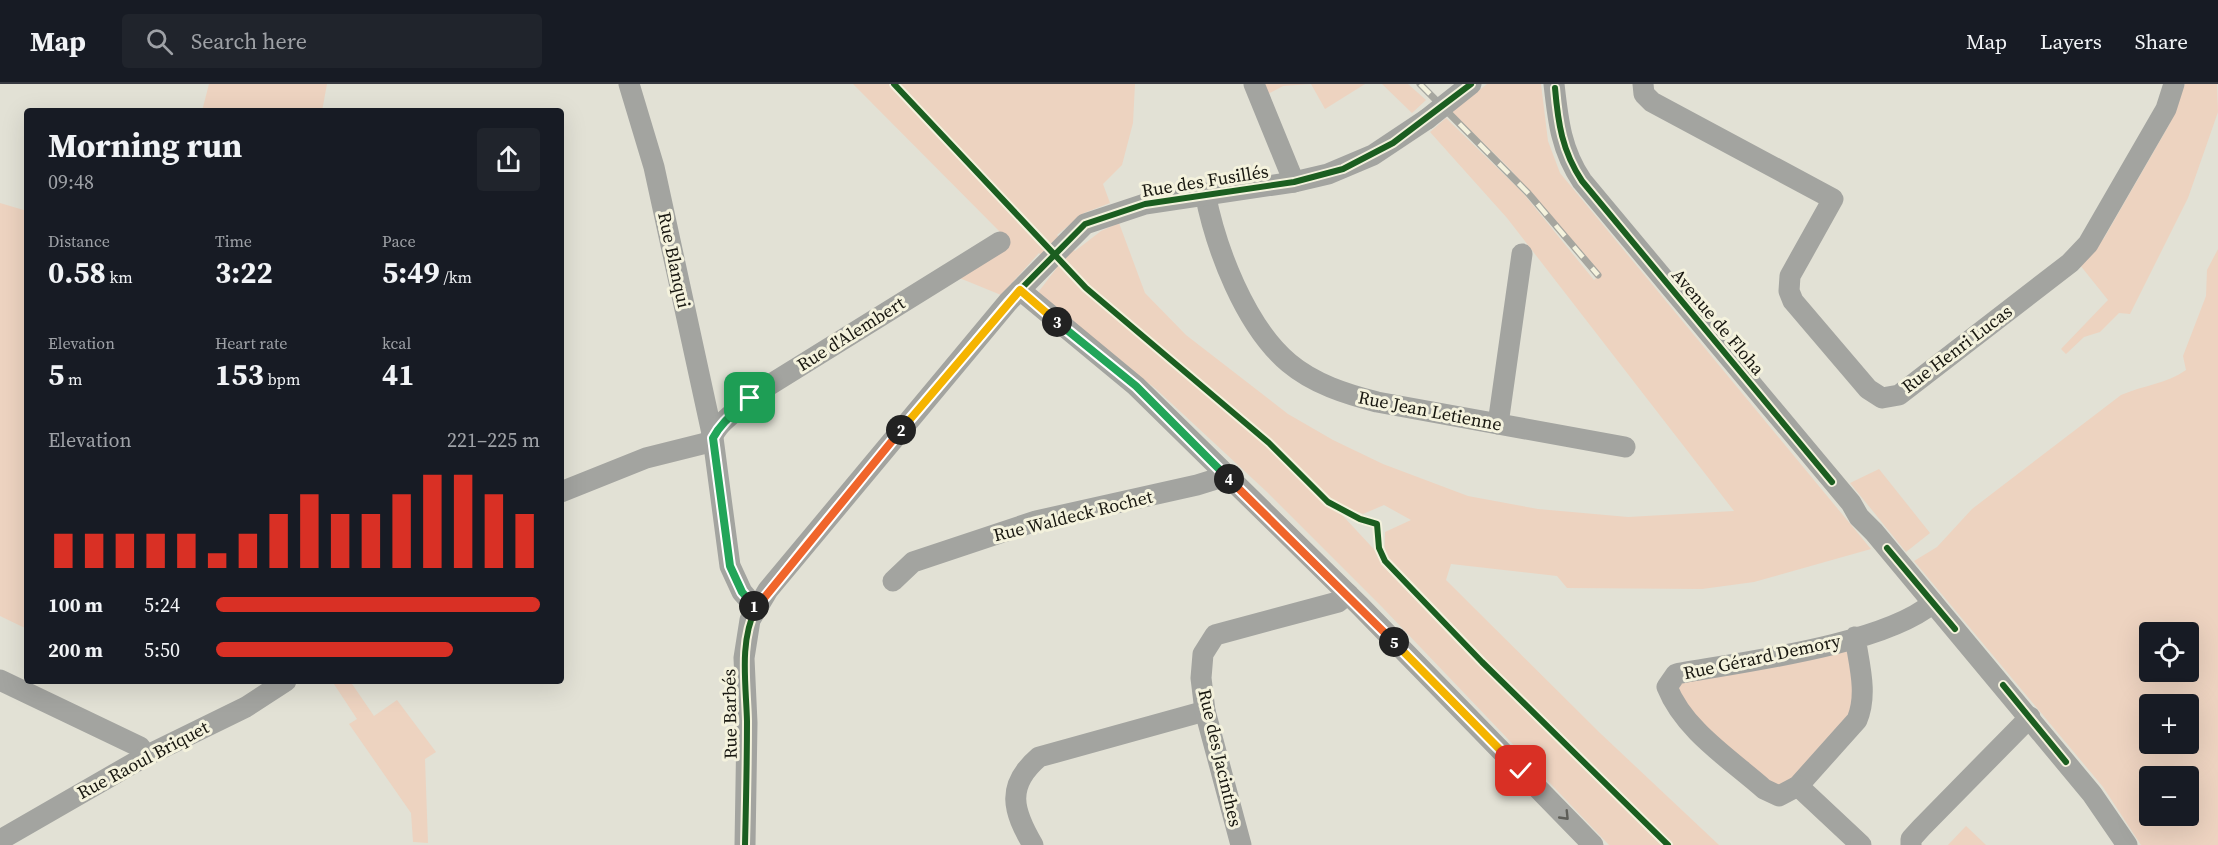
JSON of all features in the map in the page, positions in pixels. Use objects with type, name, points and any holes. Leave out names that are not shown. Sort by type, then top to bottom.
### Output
[{"type":"street","name":"Rue Blanqui","points":[[629,84],[654,167],[713,438]]},
{"type":"street","points":[[1254,84],[1294,182]]},
{"type":"street","name":"Rue des Fusillés","points":[[756,608],[807,543],[1020,290],[1073,234],[1093,219],[1145,204],[1205,193],[1294,182],[1328,174],[1355,164],[1393,143],[1471,84]]},
{"type":"street","name":"Avenue de Floha","points":[[1554,84],[1562,142],[1572,167],[1582,181],[1851,503],[1858,517],[1874,532],[2030,717],[2092,794],[2127,845]]},
{"type":"street","name":"Rue Henri Lucas","points":[[1642,84],[1644,94],[1652,102],[1833,199],[1790,276],[1789,291],[1793,301],[1868,389],[1882,398],[1899,395],[2070,263],[2088,244],[2166,109],[2174,84]]},
{"type":"street","name":"Rue Jean Letienne","points":[[1205,193],[1212,224],[1238,292],[1255,323],[1289,363],[1343,393],[1377,402],[1625,447]]},
{"type":"street","name":"Rue d'Alembert","points":[[713,438],[720,424],[735,414],[750,398],[1000,242]]},
{"type":"street","points":[[1498,424],[1522,254]]},
{"type":"street","points":[[1020,290],[1136,386],[1348,594],[1593,845]]},
{"type":"street","points":[[564,491],[646,458],[686,449],[713,438],[730,566],[742,592],[756,608]]},
{"type":"street","name":"Rue Waldeck Rochet","points":[[892,581],[913,562],[1036,521],[1197,486],[1226,476]]},
{"type":"street","name":"Rue des Jacinthes","points":[[1241,845],[1205,711],[1201,678],[1203,654],[1215,635],[1338,602],[1348,594]]},
{"type":"street","name":"Rue Gérard Demory","points":[[1856,637],[1863,694],[1862,709],[1857,720],[1798,786],[1779,796],[1764,789],[1686,720],[1673,702],[1667,687],[1676,674],[1806,651],[1899,623],[1933,603]]},
{"type":"street","name":"Rue Barbés","points":[[745,845],[744,658],[750,620],[756,608]]},
{"type":"street","points":[[0,680],[140,747],[146,756]]},
{"type":"street","name":"Rue Raoul Briquet","points":[[0,840],[146,756],[246,707],[281,684]]},
{"type":"street","points":[[1033,845],[1017,817],[1015,797],[1018,782],[1028,766],[1039,758],[1205,711]]},
{"type":"street","points":[[1911,845],[1911,839],[1921,828],[2030,717]]},
{"type":"street","points":[[1798,786],[1861,845]]},
{"type":"shaded area","points":[[209,84],[327,84],[323,108],[203,108]]},
{"type":"shaded area","points":[[853,84],[1135,84],[1133,123],[1122,165],[1103,184],[1110,203],[1084,213],[1057,235],[1075,251],[1101,231],[1119,223],[1145,293],[1186,335],[1288,414],[1333,440],[1383,464],[1468,496],[1538,509],[1628,517],[1734,511],[1507,218],[1430,132],[1446,118],[1523,193],[1594,280],[1600,274],[1509,168],[1452,112],[1487,84],[1541,84],[1548,141],[1560,173],[1871,549],[1754,582],[1702,589],[1567,588],[1557,576],[1451,564],[1446,580],[1600,733],[1719,845],[1609,845],[1382,607],[1267,492],[1156,389],[1041,297],[1039,291],[1056,269],[1039,253],[1001,295],[957,277],[1007,239]],"holes":[[[1330,502],[1363,514],[1384,505],[1411,520],[1385,532],[1384,560]]]},
{"type":"shaded area","points":[[1264,84],[1311,84],[1283,86],[1268,94]]},
{"type":"shaded area","points":[[1311,84],[1365,84],[1325,109]]},
{"type":"shaded area","points":[[1382,84],[1408,84],[1426,100],[1412,113]]},
{"type":"shaded area","points":[[2185,84],[2217,84],[2218,112],[2188,198],[2130,314],[2119,313],[2100,332],[2084,337],[2066,354],[2061,349],[2108,300],[2080,265],[2104,238],[2169,125]]},
{"type":"shaded area","points":[[0,203],[24,210],[24,628],[0,616]]},
{"type":"shaded area","points":[[2218,249],[2218,845],[2141,845],[2103,787],[1914,561],[1937,547],[1972,509],[2121,395],[2171,378],[2186,370],[2183,356],[2206,296],[2207,270]]},
{"type":"shaded area","points":[[1879,469],[1930,533],[1906,552],[1850,483]]},
{"type":"shaded area","points":[[1855,637],[1862,709],[1779,796],[1686,720],[1676,674]]},
{"type":"shaded area","points":[[334,684],[352,684],[374,716],[397,700],[436,752],[425,759],[428,843],[413,842],[411,813],[349,724],[357,719]]},
{"type":"shaded area","points":[[1966,826],[1986,845],[1948,845]]},
{"type":"railway","points":[[1420,84],[1528,193],[1598,275]]},
{"type":"cycle path","points":[[894,84],[1086,288],[1269,443],[1328,502],[1360,519],[1377,524],[1379,548],[1385,561],[1482,662],[1668,845]]},
{"type":"cycle path","points":[[745,845],[747,721],[745,649],[756,608],[807,543],[1008,302],[1085,224],[1145,204],[1294,182],[1343,169],[1393,143],[1471,84]]},
{"type":"cycle path","points":[[1555,88],[1565,148],[1582,181],[1832,482]]},
{"type":"cycle path","points":[[1887,548],[1955,629]]},
{"type":"cycle path","points":[[2003,685],[2066,762]]},
{"type":"route","points":[[750,398],[735,414],[720,424],[713,438],[730,566],[742,592],[756,608],[807,543],[1020,290],[1136,386],[1360,606],[1521,771]]}]
